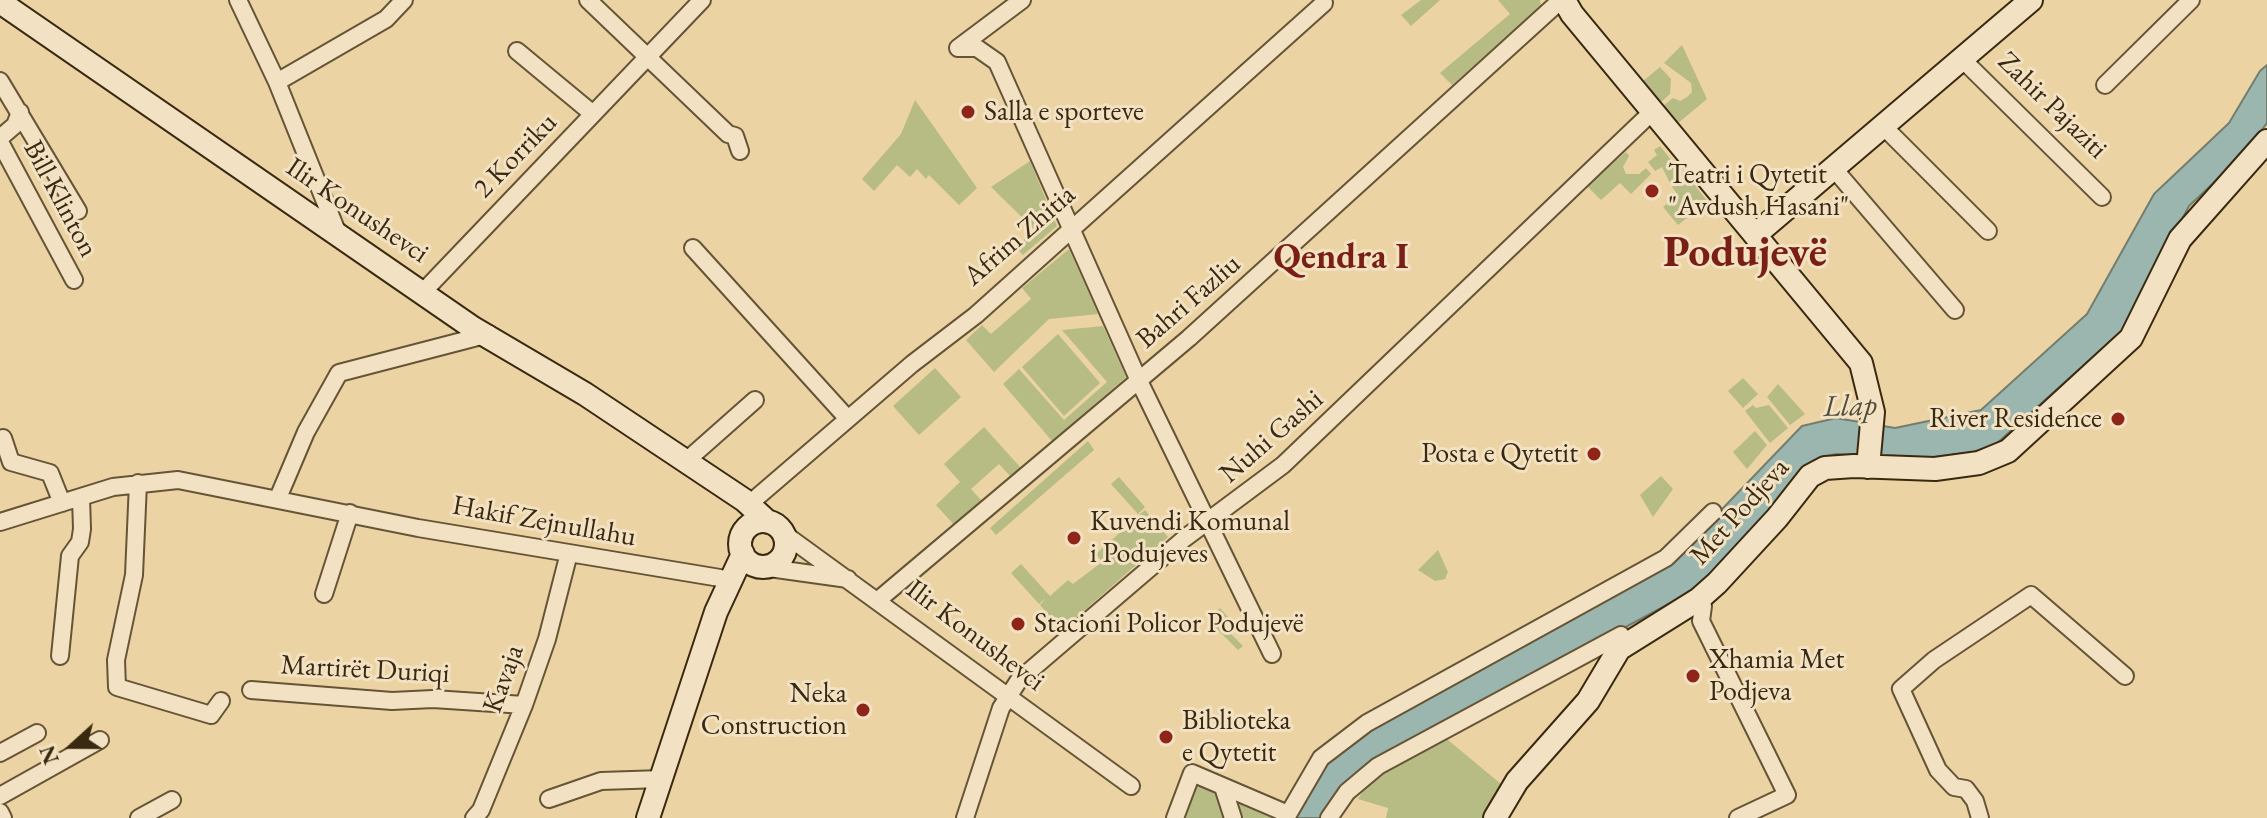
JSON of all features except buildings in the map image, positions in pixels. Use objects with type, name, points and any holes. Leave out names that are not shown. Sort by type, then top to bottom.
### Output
[{"type":"main road","points":[[1563,1],[1861,363],[1870,392],[1872,422],[1868,461]]},
{"type":"main road","name":"Zahir Pajaziti","points":[[1755,235],[1835,170],[2027,1]]},
{"type":"main road","name":"Ilir Konushevci","points":[[3,8],[339,237],[486,334],[585,394],[748,505]]},
{"type":"main road","name":"Met Podjeva","points":[[1500,815],[1517,781],[1588,701],[1619,649],[1699,599],[1737,565],[1810,476],[1825,468],[1868,461],[1935,469],[1979,463],[2008,451],[2131,338],[2180,239],[2267,141]]},
{"type":"main road","points":[[748,505],[776,528],[786,547],[780,559],[762,567],[751,563],[743,544],[748,505]]},
{"type":"main road","points":[[648,818],[743,544],[754,523],[776,528]]},
{"type":"street","points":[[238,0],[277,82],[339,237]]},
{"type":"street","points":[[277,82],[386,19],[404,0]]},
{"type":"street","points":[[588,0],[728,134],[735,136],[740,151]]},
{"type":"street","name":"2 Korriku","points":[[423,292],[702,0]]},
{"type":"street","points":[[1022,0],[958,48],[977,48],[997,62],[1139,381],[1272,654]]},
{"type":"street","points":[[2105,85],[2191,0]]},
{"type":"street","name":"Bahri Fazliu","points":[[877,601],[1139,381],[1563,1]]},
{"type":"street","name":"Afrim Zhitia","points":[[748,505],[976,315],[1324,3]]},
{"type":"street","points":[[517,51],[593,114]]},
{"type":"street","name":"Zahir Pajaziti","points":[[1961,58],[2102,197]]},
{"type":"street","name":"Bill Klinton","points":[[0,81],[78,211]]},
{"type":"street","name":"Bill Klinton","points":[[20,112],[15,125],[0,140],[74,280]]},
{"type":"street","name":"Nuhi Gashi","points":[[965,818],[1006,696],[1062,640],[1294,456],[1652,112]]},
{"type":"street","points":[[1883,126],[1988,231]]},
{"type":"street","points":[[1835,170],[1955,310]]},
{"type":"street","points":[[693,248],[848,419]]},
{"type":"street","points":[[278,498],[306,432],[339,373],[486,334]]},
{"type":"street","points":[[685,462],[755,400]]},
{"type":"street","points":[[3,438],[11,462],[50,473],[62,503]]},
{"type":"street","name":"Hakif Zejnullahu","points":[[0,522],[138,483],[186,481],[720,578],[728,583]]},
{"type":"street","points":[[138,483],[134,575],[116,660],[117,687],[211,715],[221,701]]},
{"type":"street","points":[[60,656],[70,556],[80,542],[82,529],[81,497]]},
{"type":"street","points":[[1175,818],[1192,773],[1287,816],[1321,758],[1367,723],[1666,558],[1713,512]]},
{"type":"street","points":[[324,594],[350,513]]},
{"type":"street","name":"Ilir Konushevci","points":[[776,528],[1131,786]]},
{"type":"street","name":"Kavaja","points":[[474,818],[481,810],[524,705],[547,639],[569,553]]},
{"type":"street","points":[[762,567],[848,579]]},
{"type":"street","points":[[1980,818],[1975,801],[1966,789],[1954,787],[1938,770],[1901,689],[1947,650],[2031,595],[2125,676]]},
{"type":"street","points":[[1699,599],[1703,606],[1701,621],[1787,795],[1738,818]]},
{"type":"street","points":[[1329,818],[1347,792],[1378,766],[1621,635]]},
{"type":"street","name":"Martirët Duriqi","points":[[251,690],[392,701],[433,699],[524,705]]},
{"type":"street","points":[[0,753],[37,733]]},
{"type":"street","points":[[0,796],[100,740]]},
{"type":"street","points":[[549,799],[601,781],[662,779]]},
{"type":"street","points":[[1223,787],[1233,818]]},
{"type":"street","points":[[1233,818],[1239,794]]},
{"type":"street","points":[[139,818],[172,800]]},
{"type":"street","points":[[0,812],[3,818]]},
{"type":"green space","points":[[1421,0],[1440,0],[1411,26],[1401,15]]},
{"type":"green space","points":[[1498,0],[1540,0],[1541,6],[1452,85],[1440,73],[1510,14]]},
{"type":"green space","points":[[1682,45],[1707,99],[1677,124],[1663,106],[1673,98],[1680,101],[1687,97],[1692,92],[1691,83],[1664,63]]},
{"type":"green space","points":[[1660,67],[1671,79],[1670,94],[1660,103],[1642,82]]},
{"type":"green space","points":[[915,100],[977,188],[959,205],[929,175],[926,179],[917,169],[910,177],[897,165],[874,191],[862,179],[901,134]]},
{"type":"green space","points":[[1660,146],[1683,175],[1671,185],[1662,167],[1655,171],[1648,162],[1657,155],[1654,150]]},
{"type":"green space","points":[[1626,152],[1629,156],[1623,167],[1626,174],[1639,174],[1646,168],[1651,174],[1631,194],[1620,183],[1601,200],[1587,186]]},
{"type":"green space","points":[[1030,161],[1057,226],[1023,255],[1016,248],[1034,229],[991,187]]},
{"type":"green space","points":[[1687,175],[1707,201],[1702,205],[1697,199],[1688,207],[1692,214],[1678,225],[1663,207],[1678,195],[1672,187]]},
{"type":"green space","points":[[1069,249],[1098,314],[1049,319],[994,372],[966,340],[982,325],[991,334],[1031,299],[1022,288]]},
{"type":"green space","points":[[1103,326],[1126,377],[1052,441],[1003,384],[1019,369],[1064,420],[1107,382],[1062,330]]},
{"type":"green space","points":[[1058,334],[1100,383],[1064,416],[1022,367]]},
{"type":"green space","points":[[935,368],[961,397],[919,435],[893,406]]},
{"type":"green space","points":[[1743,378],[1758,394],[1743,408],[1728,391]]},
{"type":"green space","points":[[1778,384],[1805,414],[1790,425],[1767,397]]},
{"type":"green space","points":[[1753,405],[1756,408],[1769,405],[1788,428],[1770,443],[1745,411]]},
{"type":"green space","points":[[984,427],[1021,468],[1011,477],[999,464],[971,489],[982,501],[955,526],[936,505],[960,482],[944,464]]},
{"type":"green space","points":[[1755,431],[1767,445],[1747,469],[1733,452]]},
{"type":"green space","points":[[1088,441],[1094,450],[996,535],[990,528]]},
{"type":"green space","points":[[1661,476],[1673,489],[1653,517],[1640,495]]},
{"type":"green space","points":[[1119,477],[1145,507],[1138,514],[1111,484]]},
{"type":"green space","points":[[1145,510],[1168,537],[1062,630],[1040,605],[1046,598],[1039,604],[1011,573],[1021,564],[1050,596],[1068,580],[1073,584],[1102,562],[1096,554]]},
{"type":"green space","points":[[1438,550],[1448,572],[1445,579],[1435,581],[1418,570]]},
{"type":"green space","points":[[1220,608],[1228,617],[1221,624],[1243,646],[1238,650],[1208,620]]},
{"type":"green space","points":[[1442,735],[1501,784],[1485,818],[1386,818],[1388,808],[1358,799],[1367,785],[1401,757]]},
{"type":"green space","points":[[1192,773],[1237,803],[1244,796],[1286,818],[1175,818]]},
{"type":"water","points":[[2267,65],[2267,123],[2242,156],[2189,206],[2124,329],[1996,444],[1973,452],[1927,458],[1836,454],[1819,458],[1805,469],[1727,559],[1689,593],[1393,752],[1324,818],[1291,818],[1329,757],[1351,738],[1676,557],[1802,426],[1836,418],[1895,428],[1981,410],[2087,314],[2154,194],[2229,123],[2260,71]]},
{"type":"place","name":"Salla e sporteve","points":[[968,112]]},
{"type":"place","name":"Teatri i Qytetit \"Avdush Hasani\"","points":[[1652,191]]},
{"type":"place","name":"River Residence","points":[[2118,419]]},
{"type":"place","name":"Posta e Qytetit","points":[[1594,454]]},
{"type":"place","name":"Kuvendi Komunal i Podujeves","points":[[1074,538]]},
{"type":"place","name":"Stacioni Policor Podujevë","points":[[1018,624]]},
{"type":"place","name":"Xhamia Met Podjeva","points":[[1693,676]]},
{"type":"place","name":"Neka Construction","points":[[863,710]]},
{"type":"place","name":"Biblioteka e Qytetit","points":[[1166,737]]},
{"type":"district","name":"Podujevë","points":[[1745,254]]},
{"type":"district","name":"Qendra I","points":[[1341,258]]},
{"type":"water label","name":"Llap","points":[[1850,407]]}]
